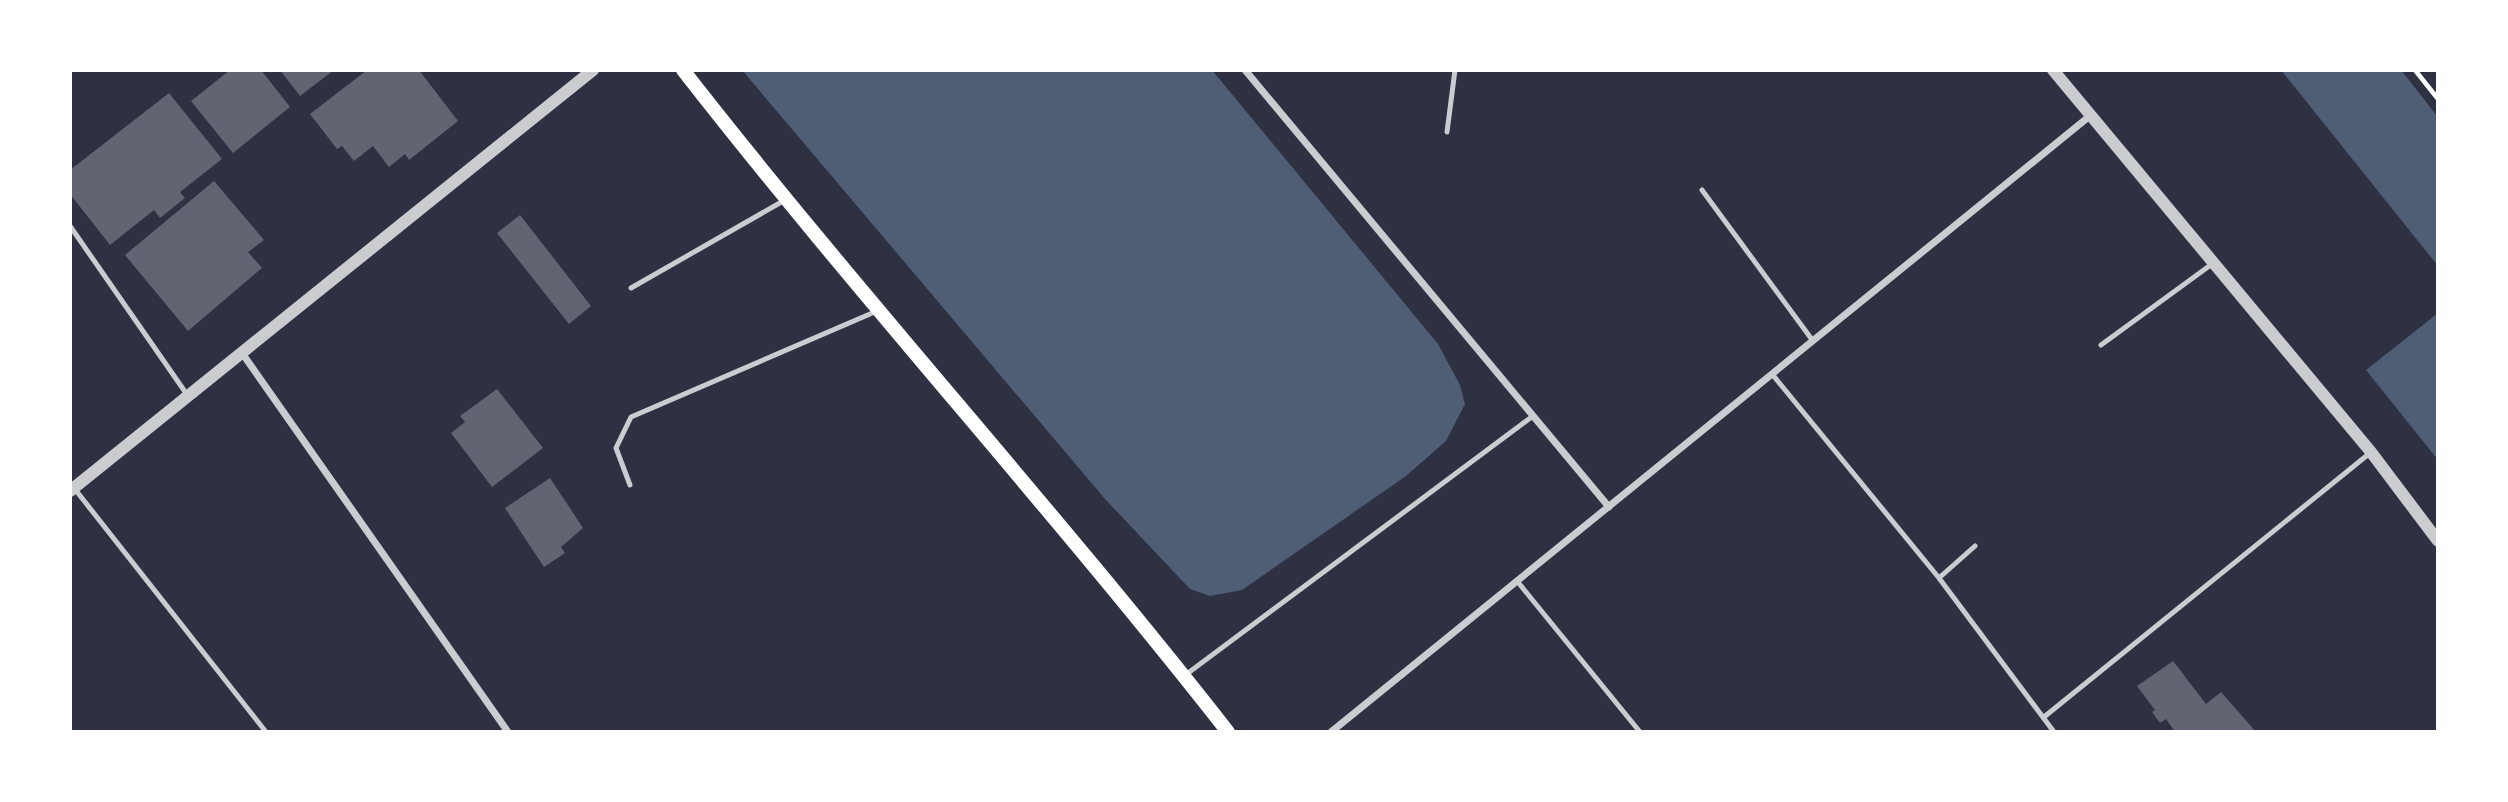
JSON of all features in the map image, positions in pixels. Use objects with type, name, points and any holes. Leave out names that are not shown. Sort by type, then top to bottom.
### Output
[{"type":"main road","points":[[683,70],[785,200],[1228,732]]},
{"type":"street","points":[[72,490],[593,70]]},
{"type":"street","points":[[1245,70],[1609,507]]},
{"type":"street","points":[[2053,70],[2371,452],[2438,541]]},
{"type":"street","points":[[1331,732],[2091,116]]},
{"type":"street","points":[[242,353],[508,732]]},
{"type":"lane","points":[[1447,132],[1455,70]]},
{"type":"lane","points":[[1702,190],[1813,341]]},
{"type":"lane","points":[[631,288],[785,200]]},
{"type":"lane","points":[[70,226],[188,397]]},
{"type":"lane","points":[[2101,345],[2214,262]]},
{"type":"lane","points":[[631,485],[616,448],[631,417],[877,311]]},
{"type":"lane","points":[[1772,374],[1939,578],[2054,732]]},
{"type":"lane","points":[[1184,676],[1533,416]]},
{"type":"lane","points":[[2043,717],[2371,452]]},
{"type":"lane","points":[[72,490],[266,732]]},
{"type":"lane","points":[[1939,578],[1975,546]]},
{"type":"lane","points":[[1517,581],[1640,732]]},
{"type":"path","points":[[2415,70],[2438,99]]},
{"type":"water","points":[[742,70],[1212,70],[1438,344],[1460,385],[1465,404],[1446,441],[1406,476],[1242,590],[1210,596],[1190,589],[1105,499]]},
{"type":"water","points":[[2281,70],[2401,70],[2438,117],[2438,266]]},
{"type":"water","points":[[2438,313],[2438,460],[2366,370]]},
{"type":"building","points":[[230,70],[261,70],[290,107],[233,153],[191,101]]},
{"type":"building","points":[[280,70],[334,70],[300,96]]},
{"type":"building","points":[[367,70],[419,70],[458,121],[409,160],[405,154],[389,167],[373,146],[354,161],[342,146],[337,149],[310,114]]},
{"type":"building","points":[[169,93],[222,159],[180,192],[185,198],[160,218],[154,210],[110,245],[70,194],[70,170]]},
{"type":"building","points":[[214,181],[264,240],[248,252],[262,268],[188,331],[125,255]]},
{"type":"building","points":[[520,215],[591,306],[569,324],[497,233]]},
{"type":"building","points":[[497,389],[543,448],[492,487],[451,433],[465,422],[460,416]]},
{"type":"building","points":[[550,478],[583,528],[561,547],[565,553],[544,567],[505,508]]},
{"type":"building","points":[[2173,661],[2206,704],[2221,692],[2256,732],[2175,732],[2166,719],[2160,723],[2152,712],[2155,710],[2137,686]]}]
